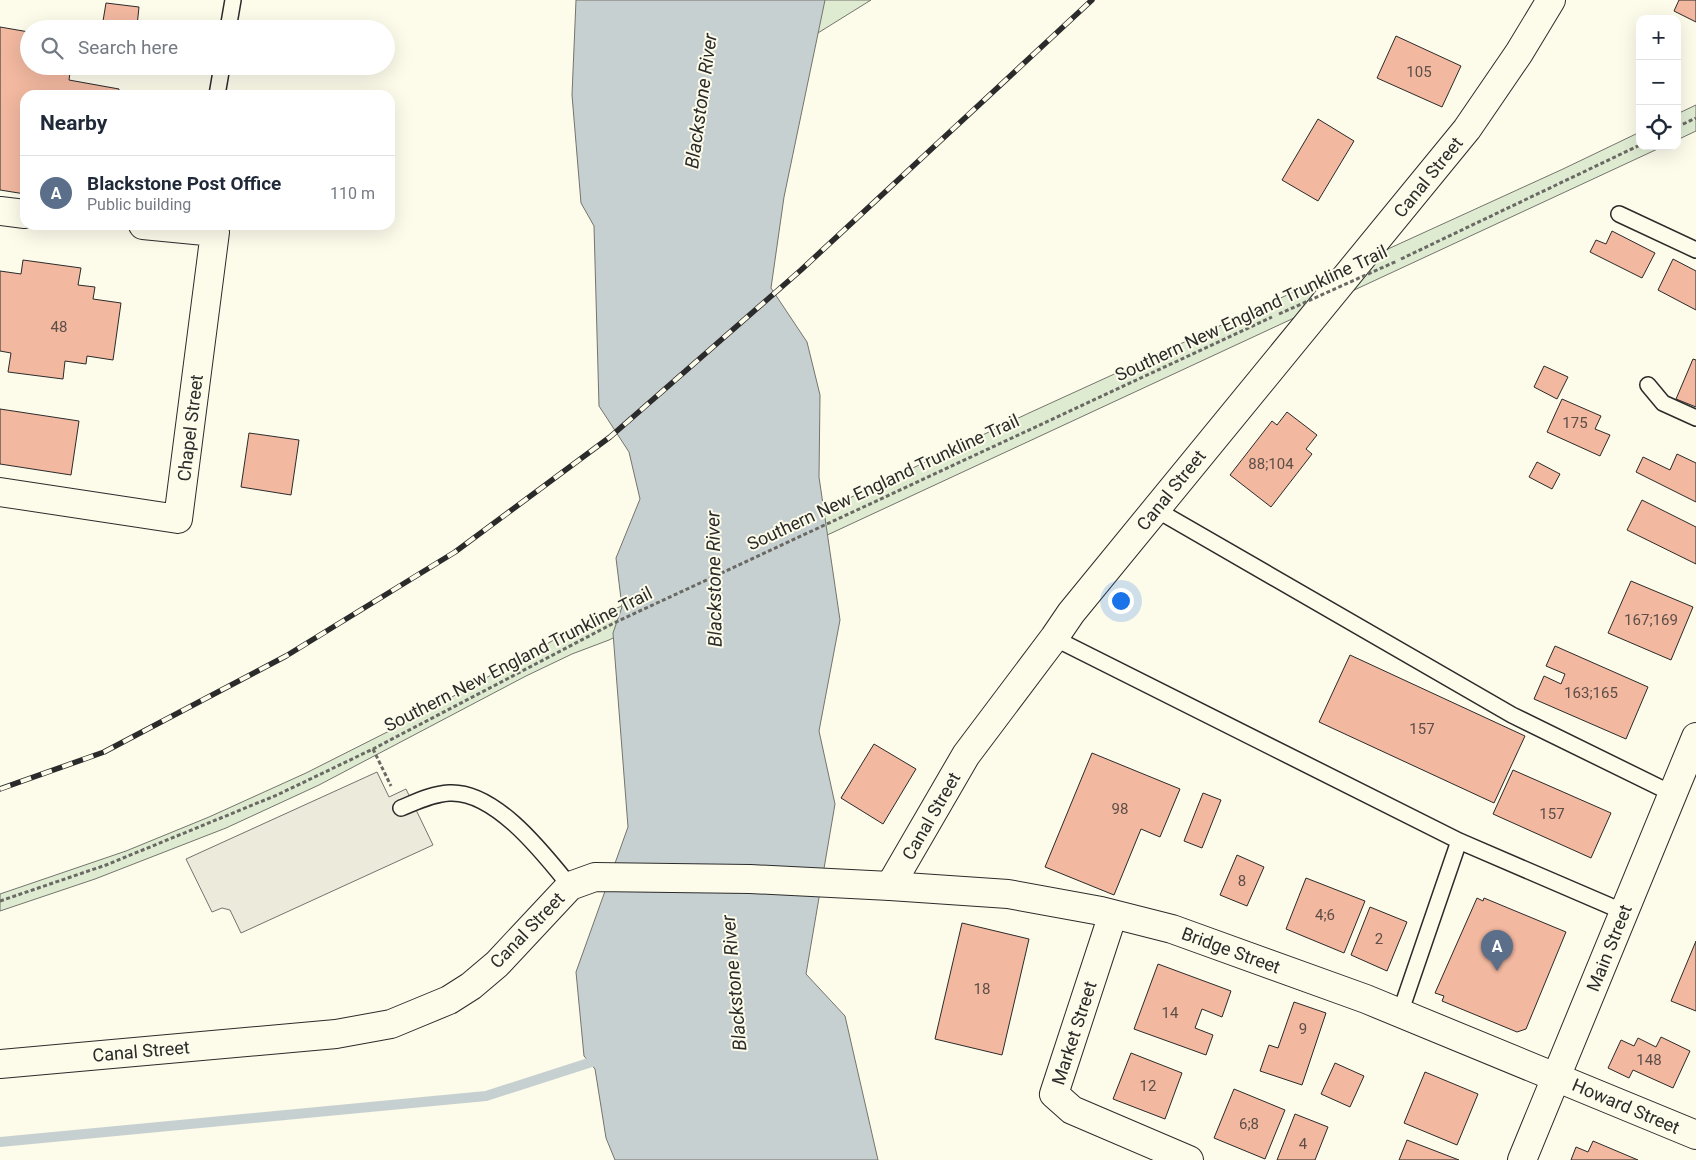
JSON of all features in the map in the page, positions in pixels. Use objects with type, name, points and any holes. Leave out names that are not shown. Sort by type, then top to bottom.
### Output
[{"type":"street","name":"Canal Street","points":[[0,1064],[336,1034],[391,1024],[449,1000],[471,986],[497,964],[570,886],[595,877],[750,879],[890,886],[966,755],[1071,613],[1467,130],[1515,60],[1551,0]]},
{"type":"street","points":[[0,211],[20,213]]},
{"type":"street","name":"Chapel Street","points":[[0,492],[178,518],[215,232],[204,230]]},
{"type":"street","name":"Main Street","points":[[1522,1160],[1673,794],[1693,754]]},
{"type":"street","name":"Bridge Street","points":[[890,886],[1008,894],[1113,914],[1172,929],[1400,1012],[1556,1077]]},
{"type":"street","name":"Market Street","points":[[1113,914],[1054,1094],[1072,1110],[1189,1160]]},
{"type":"street","name":"Howard Street","points":[[1556,1077],[1696,1135]]},
{"type":"lane","points":[[230,20],[233,0]]},
{"type":"lane","points":[[218,90],[220,75]]},
{"type":"lane","points":[[1620,214],[1696,250]]},
{"type":"lane","points":[[1648,385],[1663,403],[1696,418]]},
{"type":"lane","points":[[1155,509],[1512,715],[1673,794]]},
{"type":"lane","points":[[1054,638],[1459,841],[1624,912]]},
{"type":"lane","points":[[401,808],[425,798],[450,793],[472,797],[497,809],[518,826],[570,886]]},
{"type":"lane","points":[[1400,1012],[1459,841]]},
{"type":"path","points":[[1681,125],[1696,118]]},
{"type":"path","name":"Southern New England Trunkline Trail","points":[[0,901],[106,865],[277,796],[373,749],[614,623],[1397,261],[1636,147]]},
{"type":"path","points":[[373,749],[401,808]]},
{"type":"green space","points":[[746,0],[871,0],[776,59]]},
{"type":"green space","points":[[1696,105],[1696,131],[1681,138],[1681,112]]},
{"type":"green space","points":[[1636,134],[1636,150],[1655,150],[795,550],[609,640],[572,654],[526,676],[319,785],[226,828],[95,879],[0,911],[0,894],[126,851],[209,817],[306,773],[409,721],[577,627],[1029,413]]},
{"type":"shaded area","points":[[377,772],[389,797],[406,789],[433,845],[241,933],[230,910],[222,908],[212,912],[186,859]]},
{"type":"water","name":"Blackstone River","points":[[576,0],[825,0],[784,197],[771,288],[807,342],[820,395],[819,477],[840,620],[819,731],[835,804],[806,974],[845,1016],[878,1160],[615,1160],[606,1138],[595,1069],[584,1056],[576,972],[628,827],[613,633],[622,607],[616,558],[640,499],[629,452],[599,406],[594,226],[581,203],[572,95]]},
{"type":"building","points":[[1679,0],[1696,0],[1696,22],[1674,11]]},
{"type":"building","points":[[106,3],[139,7],[138,20],[103,20]]},
{"type":"building","points":[[0,27],[20,30],[20,75],[70,75],[69,80],[119,89],[20,90],[20,193],[0,190]]},
{"type":"building","points":[[1396,36],[1461,66],[1442,107],[1377,78]]},
{"type":"building","points":[[1318,119],[1354,141],[1318,201],[1282,180]]},
{"type":"building","points":[[1612,231],[1655,253],[1642,278],[1590,252],[1596,240],[1606,244]]},
{"type":"building","points":[[1673,259],[1696,271],[1696,310],[1658,290]]},
{"type":"building","points":[[23,260],[81,268],[78,285],[95,287],[93,299],[121,303],[113,360],[87,356],[86,364],[65,361],[63,379],[8,372],[11,353],[0,351],[0,271],[21,274]]},
{"type":"building","points":[[1693,359],[1696,360],[1696,407],[1676,399]]},
{"type":"building","points":[[1544,366],[1568,377],[1557,399],[1534,387]]},
{"type":"building","points":[[1562,399],[1601,416],[1595,429],[1610,435],[1600,456],[1547,432]]},
{"type":"building","points":[[0,409],[79,421],[71,475],[0,464]]},
{"type":"building","points":[[1287,412],[1317,435],[1306,449],[1312,454],[1271,507],[1230,475],[1272,421],[1277,425]]},
{"type":"building","points":[[249,433],[299,440],[291,495],[241,487]]},
{"type":"building","points":[[1677,454],[1696,463],[1696,502],[1636,472],[1643,457],[1670,470]]},
{"type":"building","points":[[1537,462],[1560,474],[1552,489],[1529,477]]},
{"type":"building","points":[[1642,500],[1696,527],[1696,564],[1627,530]]},
{"type":"building","points":[[1631,581],[1693,607],[1671,660],[1608,633]]},
{"type":"building","points":[[1555,646],[1648,687],[1626,739],[1534,699],[1544,676],[1561,684],[1565,674],[1546,666]]},
{"type":"building","points":[[1350,655],[1525,736],[1494,803],[1319,722]]},
{"type":"building","points":[[874,744],[916,769],[883,824],[841,798]]},
{"type":"building","points":[[1092,753],[1180,789],[1160,837],[1141,829],[1114,895],[1045,867]]},
{"type":"building","points":[[1513,770],[1611,813],[1591,858],[1493,814]]},
{"type":"building","points":[[1203,793],[1221,800],[1202,848],[1184,841]]},
{"type":"building","points":[[1237,855],[1264,867],[1247,906],[1220,895]]},
{"type":"building","points":[[1306,878],[1365,901],[1344,953],[1286,929]]},
{"type":"building","points":[[1477,898],[1483,901],[1484,898],[1566,932],[1526,1029],[1517,1032],[1442,1001],[1444,996],[1435,993]]},
{"type":"building","points":[[1370,907],[1407,922],[1387,971],[1351,955]]},
{"type":"building","points":[[962,923],[1029,939],[1002,1055],[935,1039]]},
{"type":"building","points":[[1696,941],[1696,1011],[1671,1001]]},
{"type":"building","points":[[1158,964],[1231,991],[1222,1017],[1202,1009],[1195,1028],[1213,1035],[1206,1055],[1134,1029]]},
{"type":"building","points":[[1294,1002],[1326,1013],[1302,1085],[1260,1071],[1269,1045],[1278,1048]]},
{"type":"building","points":[[1661,1037],[1690,1051],[1673,1088],[1633,1070],[1629,1078],[1608,1068],[1621,1040],[1634,1046],[1638,1038],[1656,1047]]},
{"type":"building","points":[[1131,1053],[1182,1073],[1165,1119],[1113,1099]]},
{"type":"building","points":[[1335,1063],[1364,1076],[1350,1107],[1321,1094]]},
{"type":"building","points":[[1425,1072],[1478,1094],[1457,1145],[1404,1123]]},
{"type":"building","points":[[1234,1089],[1285,1110],[1265,1159],[1214,1138]]},
{"type":"building","points":[[1295,1114],[1328,1127],[1315,1160],[1277,1160]]},
{"type":"building","points":[[1407,1140],[1459,1160],[1399,1160]]},
{"type":"building","points":[[1593,1141],[1638,1160],[1571,1160],[1576,1147],[1588,1152]]},
{"type":"waterway","points":[[0,1142],[486,1096],[601,1059]]},
{"type":"railway","points":[[0,789],[104,752],[286,656],[455,552],[610,437],[801,270],[1092,0]]},
{"type":"place","name":"Blackstone Post Office","points":[[1497,971]]}]
